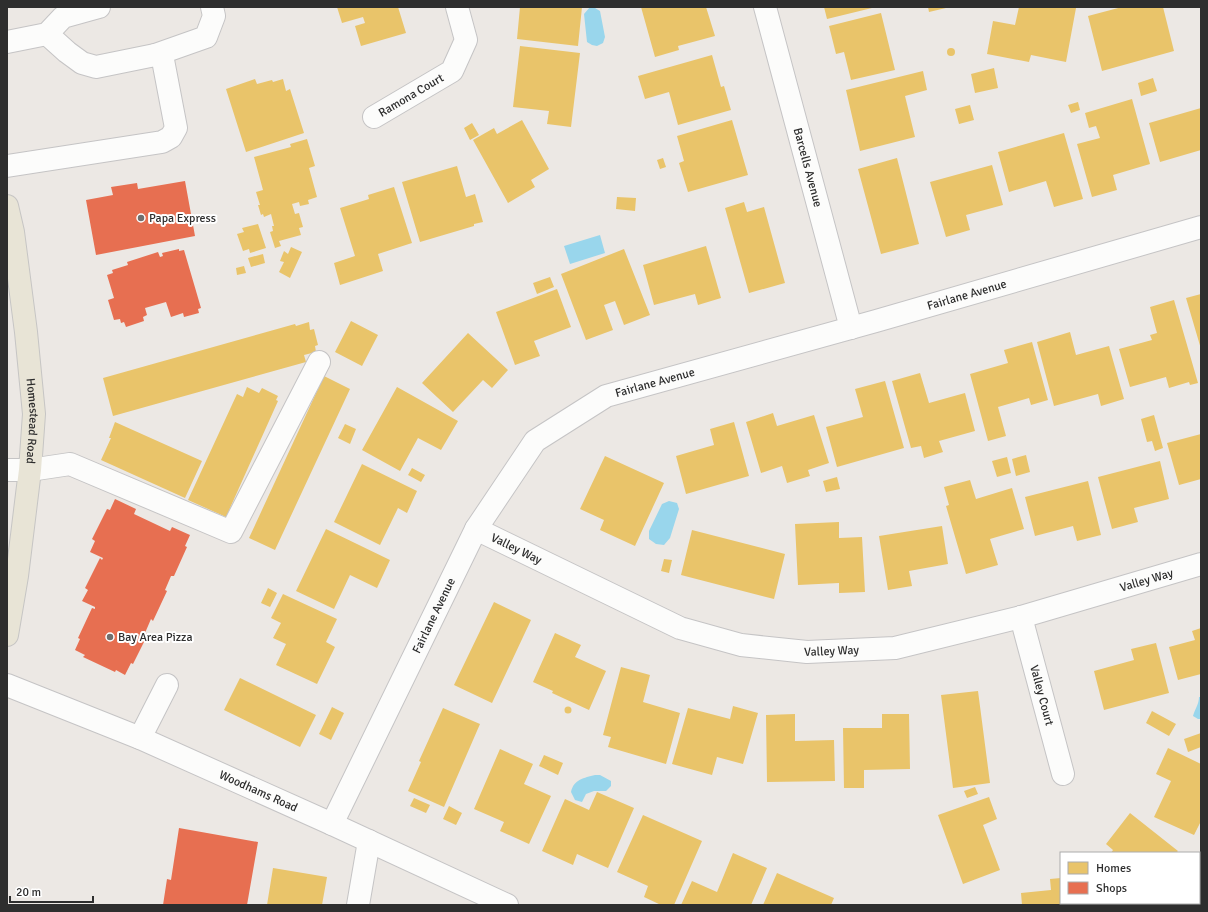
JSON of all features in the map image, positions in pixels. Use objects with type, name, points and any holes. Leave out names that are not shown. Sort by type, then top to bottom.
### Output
[{"type":"main road","name":"Homestead Road","points":[[7,206],[13,232],[12,267],[26,332],[34,414],[30,470],[12,577],[7,635]]},
{"type":"street","points":[[47,34],[82,63],[96,67],[155,55],[206,37],[214,16],[212,7]]},
{"type":"street","name":"Ramona Court","points":[[374,117],[452,71],[466,40],[457,7]]},
{"type":"street","name":"Barcells Avenue","points":[[765,7],[851,328]]},
{"type":"street","points":[[7,42],[47,34],[63,17],[87,9]]},
{"type":"street","points":[[7,166],[162,142],[171,138],[176,128],[163,60],[155,55]]},
{"type":"street","name":"Fairlane Avenue","points":[[332,824],[476,529],[535,441],[606,396],[851,328],[1201,227]]},
{"type":"street","points":[[7,470],[30,470],[70,464],[231,532],[319,362]]},
{"type":"street","name":"Valley Way","points":[[476,529],[680,628],[741,644],[807,652],[895,648],[1021,617],[1201,564]]},
{"type":"street","name":"Valley Court","points":[[1021,617],[1063,774]]},
{"type":"street","name":"Woodhams Road","points":[[7,685],[140,738],[332,824],[503,904]]},
{"type":"street","points":[[140,738],[167,685]]},
{"type":"street","points":[[358,905],[369,841]]},
{"type":"water","points":[[590,7],[600,11],[605,37],[603,43],[597,46],[587,42],[584,14]]},
{"type":"water","points":[[600,235],[605,253],[570,264],[564,246]]},
{"type":"water","points":[[669,501],[677,503],[679,509],[670,538],[664,545],[656,544],[649,539],[649,531],[662,504]]},
{"type":"water","points":[[1199,697],[1201,697],[1201,719],[1193,716]]},
{"type":"water","points":[[600,775],[611,781],[611,786],[606,791],[594,791],[586,794],[582,802],[575,800],[571,792],[574,784],[587,777]]},
{"type":"building: Homes","points":[[337,7],[398,7],[406,33],[361,46],[355,26],[365,23],[363,17],[342,23]]},
{"type":"building: Homes","points":[[520,7],[582,7],[578,46],[517,39]]},
{"type":"building: Homes","points":[[641,7],[706,7],[715,36],[678,46],[679,50],[655,57]]},
{"type":"building: Homes","points":[[824,7],[872,7],[872,8],[827,19]]},
{"type":"building: Homes","points":[[928,7],[945,7],[946,8],[929,12]]},
{"type":"building: Homes","points":[[1019,7],[1076,8],[1066,62],[1031,55],[1029,62],[987,54],[993,21],[1015,25]]},
{"type":"building: Homes","points":[[1122,7],[1163,7],[1174,51],[1102,71],[1088,16]]},
{"type":"building: Homes","points":[[881,13],[895,70],[851,80],[844,52],[836,54],[829,26]]},
{"type":"building: Homes","points":[[520,46],[580,53],[571,127],[547,124],[549,111],[513,107]]},
{"type":"building: Homes","points":[[949,48],[953,48],[955,52],[953,56],[949,56],[947,54],[947,50]]},
{"type":"building: Homes","points":[[712,55],[721,87],[724,86],[731,110],[678,125],[669,92],[645,99],[638,76]]},
{"type":"building: Homes","points":[[994,68],[998,88],[975,93],[971,74]]},
{"type":"building: Homes","points":[[923,71],[927,90],[905,96],[915,137],[860,151],[846,90]]},
{"type":"building: Homes","points":[[1153,78],[1157,91],[1141,96],[1138,83]]},
{"type":"building: Homes","points":[[255,79],[257,84],[283,79],[286,91],[290,89],[304,133],[246,152],[226,89]]},
{"type":"building: Homes","points":[[1132,99],[1150,164],[1113,175],[1117,190],[1092,197],[1077,144],[1100,138],[1096,126],[1089,128],[1085,113]]},
{"type":"building: Homes","points":[[1078,102],[1080,110],[1071,113],[1068,105]]},
{"type":"building: Homes","points":[[970,105],[974,120],[959,124],[955,109]]},
{"type":"building: Homes","points":[[1201,108],[1201,150],[1160,162],[1149,123]]},
{"type":"building: Homes","points":[[522,120],[549,169],[531,180],[535,187],[508,203],[473,140],[494,128],[497,134]]},
{"type":"building: Homes","points":[[732,120],[748,175],[688,192],[679,163],[684,161],[677,136]]},
{"type":"building: Homes","points":[[472,123],[479,135],[470,140],[464,128]]},
{"type":"building: Homes","points":[[1064,133],[1083,199],[1054,207],[1046,181],[1009,192],[998,152]]},
{"type":"building: Homes","points":[[307,139],[315,166],[309,168],[317,197],[308,200],[309,204],[300,206],[299,202],[292,204],[295,214],[299,213],[303,227],[299,228],[301,235],[279,241],[281,246],[275,248],[270,232],[273,231],[272,226],[274,226],[271,214],[264,217],[263,214],[261,215],[258,205],[260,205],[256,192],[263,190],[254,157],[291,147],[290,144]]},
{"type":"building: Homes","points":[[663,158],[666,167],[660,169],[657,160]]},
{"type":"building: Homes","points":[[897,158],[919,244],[881,254],[858,169]]},
{"type":"building: Homes","points":[[992,165],[1003,205],[966,215],[970,230],[946,237],[930,182]]},
{"type":"building: Homes","points":[[457,166],[466,197],[475,194],[483,222],[420,242],[402,182]]},
{"type":"building: Homes","points":[[394,187],[412,243],[378,254],[383,271],[340,285],[334,263],[355,256],[340,208],[369,199],[368,195]]},
{"type":"building: Homes","points":[[617,197],[636,198],[635,211],[616,209]]},
{"type":"building: Homes","points":[[744,202],[747,212],[764,207],[785,283],[749,293],[725,208]]},
{"type":"building: Homes","points":[[258,224],[266,248],[250,253],[249,249],[243,251],[237,234],[244,232],[242,228]]},
{"type":"building: Homes","points":[[706,246],[721,298],[698,305],[695,294],[654,305],[643,265]]},
{"type":"building: Homes","points":[[291,247],[302,252],[290,278],[279,272],[284,262],[280,261],[284,251],[288,254]]},
{"type":"building: Homes","points":[[624,249],[650,315],[624,325],[615,301],[604,305],[613,330],[586,340],[561,274]]},
{"type":"building: Homes","points":[[263,254],[265,263],[251,267],[248,258]]},
{"type":"building: Homes","points":[[244,266],[246,273],[237,275],[236,268]]},
{"type":"building: Homes","points":[[550,277],[554,287],[537,294],[533,283]]},
{"type":"building: Homes","points":[[557,289],[571,327],[534,341],[540,356],[515,365],[496,312]]},
{"type":"building: Homes","points":[[1201,294],[1201,349],[1186,298]]},
{"type":"building: Homes","points":[[1174,300],[1198,383],[1190,385],[1189,382],[1169,388],[1166,377],[1130,387],[1119,349],[1152,340],[1150,335],[1157,333],[1150,307]]},
{"type":"building: Homes","points":[[351,321],[378,335],[362,366],[335,352]]},
{"type":"building: Homes","points":[[309,322],[310,330],[314,329],[318,345],[315,346],[316,352],[304,355],[306,362],[113,416],[103,378],[295,324],[296,326]]},
{"type":"building: Homes","points":[[1070,332],[1076,355],[1109,346],[1124,399],[1101,406],[1098,394],[1054,406],[1037,342]]},
{"type":"building: Homes","points":[[468,333],[508,370],[492,388],[483,380],[453,412],[422,383]]},
{"type":"building: Homes","points":[[1032,342],[1048,400],[1031,405],[1029,398],[998,407],[1006,436],[988,441],[970,374],[1008,363],[1004,350]]},
{"type":"building: Homes","points":[[920,373],[929,403],[965,393],[975,431],[939,441],[943,452],[924,458],[921,446],[911,448],[892,381]]},
{"type":"building: Homes","points":[[324,376],[350,389],[275,550],[249,538]]},
{"type":"building: Homes","points":[[885,381],[904,448],[837,467],[826,427],[863,417],[855,389]]},
{"type":"building: Homes","points":[[247,387],[259,393],[262,388],[278,396],[276,400],[278,401],[226,517],[188,500],[237,394],[243,397]]},
{"type":"building: Homes","points":[[397,387],[458,421],[441,450],[418,438],[400,471],[362,450]]},
{"type":"building: Homes","points":[[773,413],[777,426],[814,415],[829,463],[808,470],[810,476],[787,483],[782,466],[761,473],[746,422]]},
{"type":"building: Homes","points":[[1154,415],[1163,448],[1155,451],[1152,441],[1147,442],[1141,419]]},
{"type":"building: Homes","points":[[115,422],[202,461],[185,498],[101,460],[111,438],[109,438]]},
{"type":"building: Homes","points":[[734,422],[749,476],[686,494],[676,456],[714,445],[710,429]]},
{"type":"building: Homes","points":[[345,424],[356,429],[350,444],[338,438]]},
{"type":"building: Homes","points":[[1201,434],[1201,479],[1179,485],[1167,443]]},
{"type":"building: Homes","points":[[1026,455],[1030,472],[1016,476],[1012,459]]},
{"type":"building: Homes","points":[[605,456],[664,483],[635,546],[600,530],[604,520],[580,509]]},
{"type":"building: Homes","points":[[1007,457],[1011,473],[997,477],[992,461]]},
{"type":"building: Homes","points":[[1160,461],[1169,499],[1134,508],[1138,522],[1112,529],[1098,477]]},
{"type":"building: Homes","points":[[362,464],[417,491],[407,513],[398,508],[380,545],[334,522]]},
{"type":"building: Homes","points":[[412,468],[425,475],[421,482],[408,475]]},
{"type":"building: Homes","points":[[837,477],[840,489],[826,492],[823,481]]},
{"type":"building: Homes","points":[[970,480],[976,499],[1012,488],[1024,529],[990,539],[998,565],[966,574],[946,506],[949,505],[944,487]]},
{"type":"building: Homes","points":[[1088,481],[1101,535],[1077,541],[1073,526],[1035,536],[1025,497]]},
{"type":"building: Homes","points":[[839,522],[839,538],[862,537],[865,592],[839,593],[839,583],[798,585],[795,524]]},
{"type":"building: Homes","points":[[942,526],[948,564],[909,571],[912,586],[888,590],[879,536]]},
{"type":"building: Homes","points":[[326,529],[390,560],[377,588],[350,575],[334,609],[296,591]]},
{"type":"building: Homes","points":[[692,530],[785,554],[774,599],[681,575]]},
{"type":"building: Homes","points":[[664,559],[672,560],[669,573],[661,571]]},
{"type":"building: Homes","points":[[268,588],[277,593],[270,607],[261,603]]},
{"type":"building: Homes","points":[[283,594],[337,619],[326,642],[335,647],[317,684],[276,665],[286,644],[273,638],[281,623],[271,618]]},
{"type":"building: Homes","points":[[494,602],[531,620],[492,703],[454,685]]},
{"type":"building: Homes","points":[[1201,628],[1201,674],[1178,680],[1169,647],[1195,640],[1192,631]]},
{"type":"building: Homes","points":[[555,633],[581,645],[575,657],[606,671],[589,710],[552,693],[553,691],[533,682]]},
{"type":"building: Homes","points":[[1156,643],[1169,693],[1104,710],[1094,671],[1134,660],[1131,649]]},
{"type":"building: Homes","points":[[621,667],[650,675],[643,702],[680,713],[666,764],[608,747],[611,737],[603,735]]},
{"type":"building: Homes","points":[[240,678],[316,715],[300,747],[224,710]]},
{"type":"building: Homes","points":[[978,691],[990,783],[953,788],[941,695]]},
{"type":"building: Homes","points":[[568,706],[571,707],[571,713],[568,714],[565,713],[564,710],[565,707]]},
{"type":"building: Homes","points":[[733,706],[758,713],[743,764],[717,757],[712,775],[672,764],[688,708],[730,719]]},
{"type":"building: Homes","points":[[332,707],[344,713],[331,740],[319,734]]},
{"type":"building: Homes","points":[[443,708],[480,724],[444,807],[408,791],[421,762],[419,761]]},
{"type":"building: Homes","points":[[1152,711],[1176,724],[1169,736],[1146,723]]},
{"type":"building: Homes","points":[[795,714],[795,741],[834,740],[835,781],[767,782],[766,715]]},
{"type":"building: Homes","points":[[882,714],[909,714],[910,769],[864,770],[864,788],[844,788],[843,728],[882,728]]},
{"type":"building: Homes","points":[[1201,733],[1201,747],[1188,752],[1184,739]]},
{"type":"building: Homes","points":[[1168,748],[1201,764],[1201,821],[1194,835],[1154,817],[1171,781],[1156,774]]},
{"type":"building: Homes","points":[[500,749],[533,764],[524,784],[551,796],[529,844],[500,831],[504,822],[474,809]]},
{"type":"building: Homes","points":[[544,755],[563,763],[558,775],[539,766]]},
{"type":"building: Homes","points":[[975,787],[978,794],[967,798],[964,791]]},
{"type":"building: Homes","points":[[597,792],[634,808],[608,868],[577,854],[573,865],[542,851],[565,799],[589,810]]},
{"type":"building: Homes","points":[[989,797],[997,819],[983,825],[1000,870],[963,884],[938,815]]},
{"type":"building: Homes","points":[[414,798],[430,805],[426,813],[410,806]]},
{"type":"building: Homes","points":[[449,806],[462,813],[456,825],[443,819]]},
{"type":"building: Homes","points":[[1130,813],[1178,851],[1112,852],[1113,850],[1106,844]]},
{"type":"building: Homes","points":[[643,815],[702,841],[674,905],[661,905],[644,897],[648,886],[617,872]]},
{"type":"building: Homes","points":[[733,853],[767,868],[751,905],[681,905],[692,881],[717,892]]},
{"type":"building: Homes","points":[[273,868],[327,877],[322,905],[267,905]]},
{"type":"building: Homes","points":[[777,873],[834,898],[831,905],[763,905]]},
{"type":"building: Homes","points":[[1060,878],[1060,904],[1087,905],[1022,905],[1021,893],[1051,890],[1050,879]]},
{"type":"building: Shops","name":"Papa Express","points":[[185,181],[195,236],[96,255],[86,200],[113,195],[111,187],[137,183],[138,189]]},
{"type":"building: Shops","points":[[179,249],[179,251],[184,250],[201,308],[198,309],[199,313],[184,317],[183,313],[171,317],[166,302],[145,308],[147,315],[143,317],[144,321],[126,327],[124,322],[121,323],[120,319],[114,320],[108,300],[114,298],[107,275],[113,273],[112,270],[128,265],[127,262],[158,252],[160,257],[163,256],[162,253]]},
{"type":"building: Shops","points":[[115,499],[136,509],[134,514],[170,531],[172,527],[190,535],[185,546],[187,547],[174,576],[171,576],[165,590],[167,591],[153,621],[151,619],[145,633],[148,634],[133,664],[131,663],[125,675],[83,657],[85,655],[75,650],[80,639],[78,638],[92,608],[95,609],[95,607],[82,601],[88,590],[85,588],[100,558],[102,560],[103,558],[90,552],[95,541],[92,539],[107,509],[110,510]]},
{"type":"building: Shops","points":[[179,828],[258,842],[247,905],[163,905],[167,879],[171,880]]},
{"type":"place","name":"Papa Express","points":[[141,218]]},
{"type":"place","name":"Bay Area Pizza","points":[[110,637]]}]
